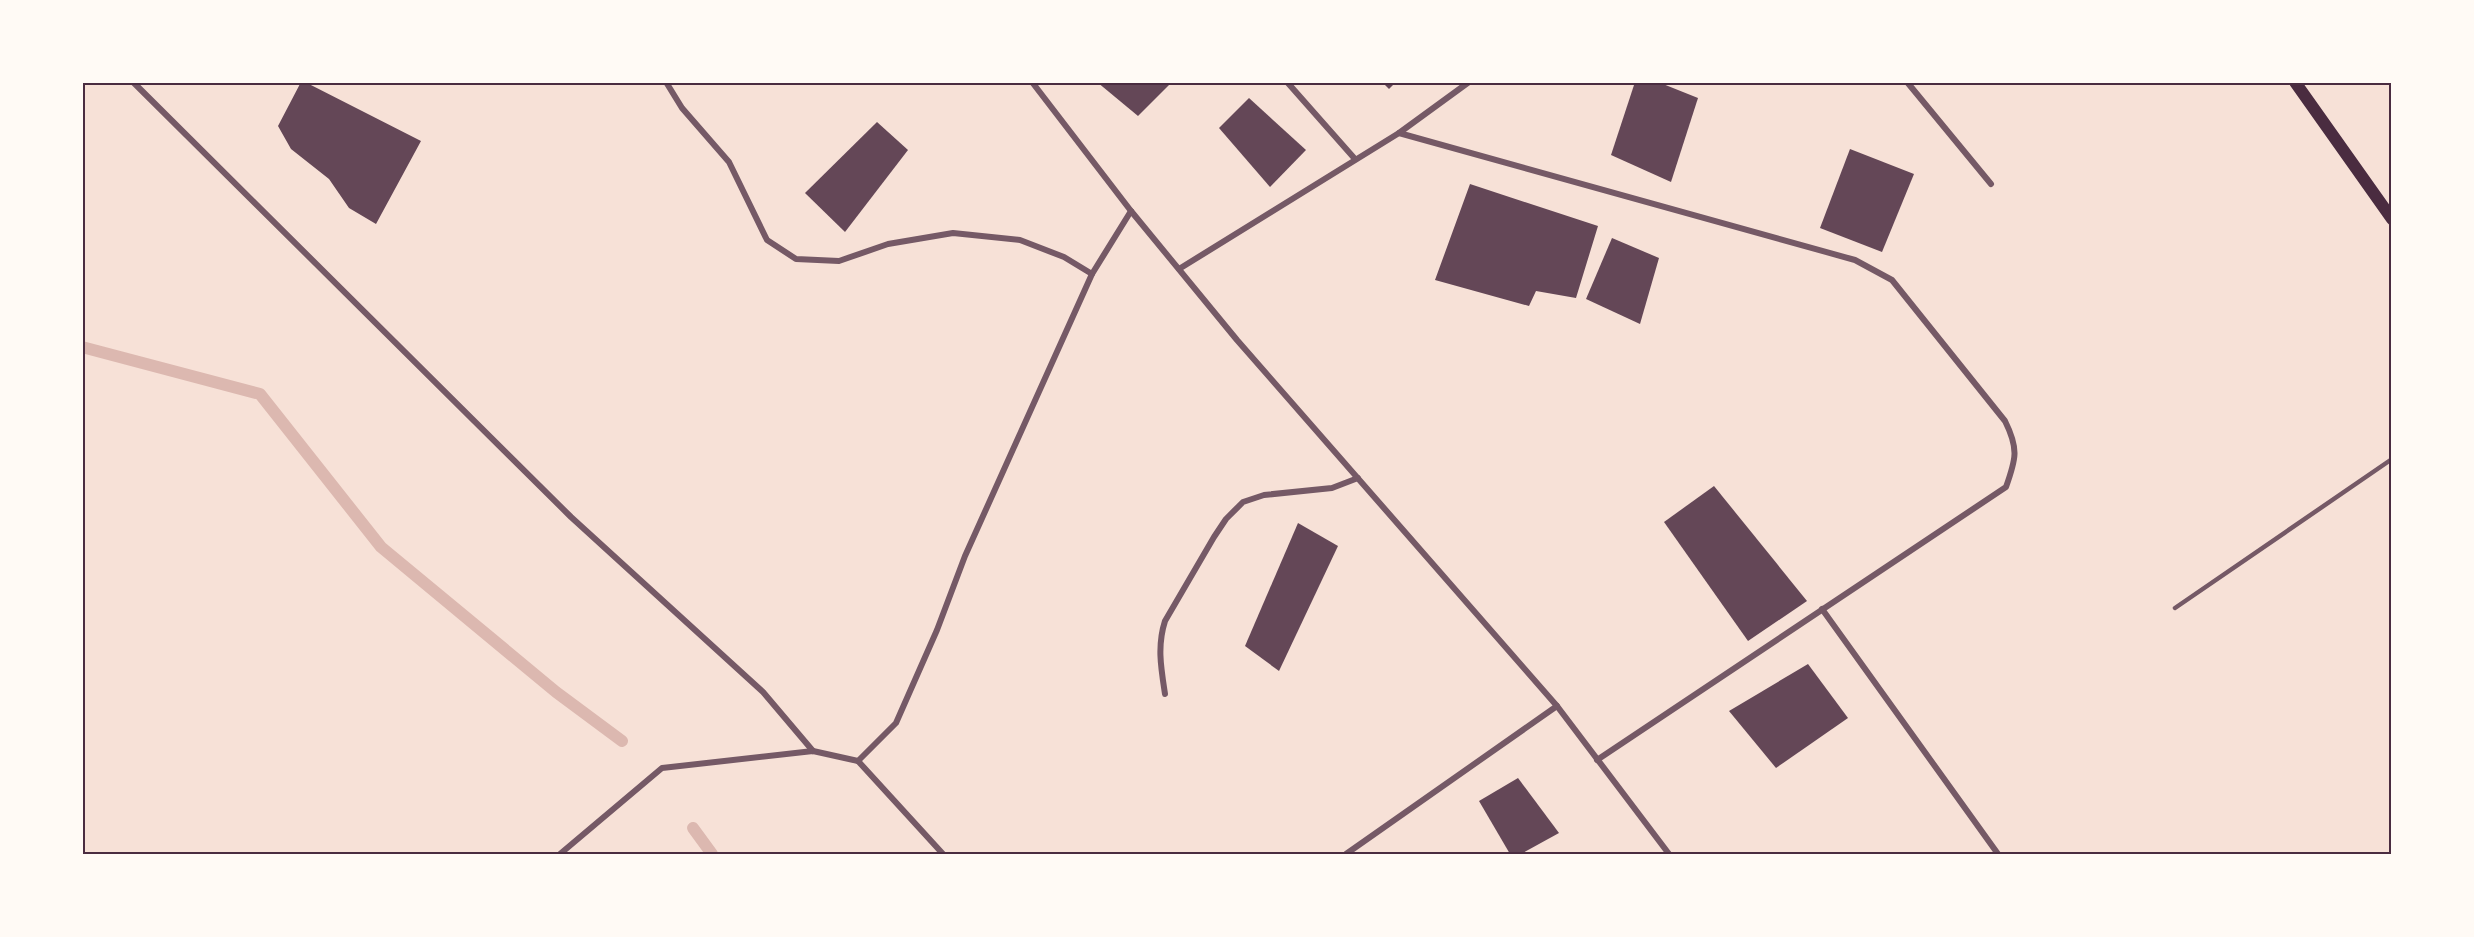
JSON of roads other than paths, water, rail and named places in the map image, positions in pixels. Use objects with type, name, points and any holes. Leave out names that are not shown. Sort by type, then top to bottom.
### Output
[{"type":"main road","points":[[2295,82],[2391,219]]},
{"type":"street","points":[[133,82],[571,517],[763,692],[813,752]]},
{"type":"street","points":[[666,82],[682,108],[729,162],[767,240],[796,259],[839,261],[888,244],[953,233],[1020,240],[1064,257],[1092,274]]},
{"type":"street","points":[[1032,82],[1131,211],[1179,269],[1557,706],[1669,855]]},
{"type":"street","points":[[1287,82],[1355,159]]},
{"type":"street","points":[[1179,269],[1398,133],[1469,82]]},
{"type":"street","points":[[1907,82],[1991,184]]},
{"type":"street","points":[[1398,133],[1845,257],[1892,280],[2005,421],[2015,442],[2015,462],[2006,487],[1597,760]]},
{"type":"street","points":[[858,761],[896,723],[938,630],[965,556],[1092,274],[1131,211]]},
{"type":"street","points":[[1166,694],[1159,654],[1160,636],[1166,621],[1226,519],[1244,502],[1264,495],[1332,488],[1358,478]]},
{"type":"street","points":[[1822,609],[1998,855]]},
{"type":"street","points":[[1346,855],[1557,706]]},
{"type":"street","points":[[560,855],[663,768],[813,752],[858,761],[943,855]]},
{"type":"lane","points":[[2175,608],[2391,459]]},
{"type":"waterway","points":[[82,347],[260,394],[381,547],[556,692],[622,741]]},
{"type":"waterway","points":[[693,828],[712,854]]}]
